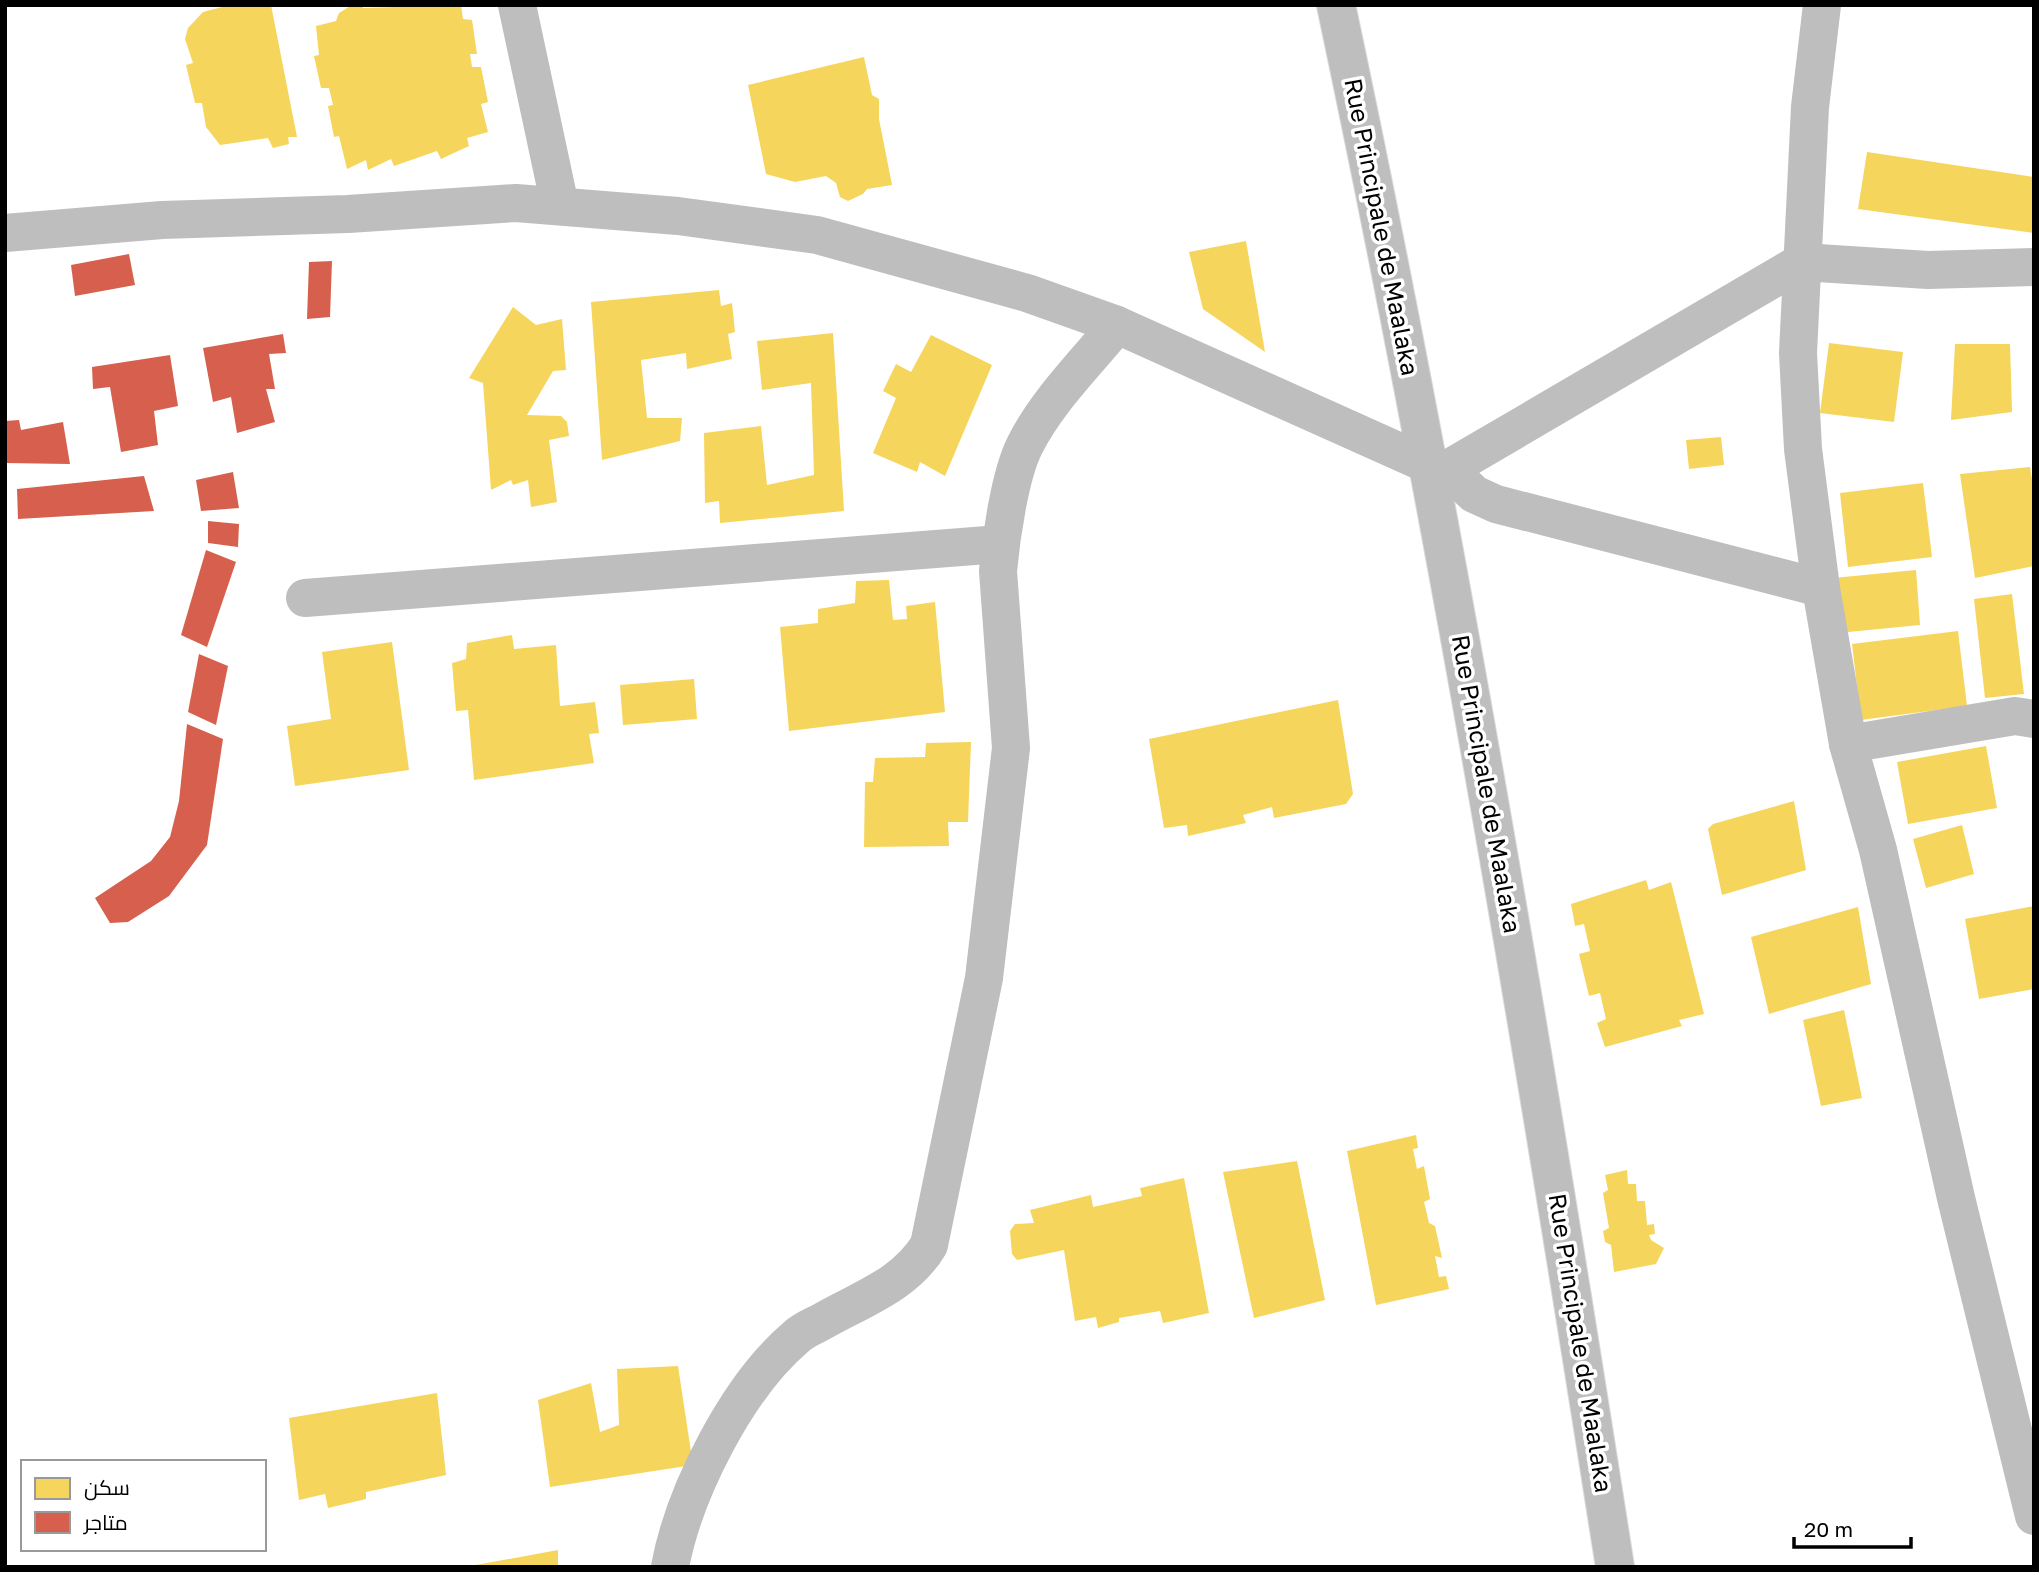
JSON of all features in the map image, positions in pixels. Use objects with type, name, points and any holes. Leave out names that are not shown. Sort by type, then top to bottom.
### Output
[{"type":"street","points":[[517,5],[560,206]]},
{"type":"street","name":"Rue Principale de Maalaka","points":[[1336,5],[1438,467],[1537,1064],[1615,1567]]},
{"type":"street","points":[[1822,5],[1810,107],[1798,353],[1803,449],[1821,588],[1848,744],[1878,850],[1956,1198],[2028,1461],[2034,1516]]},
{"type":"street","points":[[5,233],[162,220],[348,214],[516,203],[678,216],[817,235],[1027,293],[1117,325],[1438,467],[1475,494],[1496,504],[1821,588]]},
{"type":"street","points":[[1438,467],[1802,262],[1928,270],[2034,267]]},
{"type":"street","points":[[670,1567],[677,1531],[706,1465],[760,1377],[796,1336],[901,1279],[917,1266],[929,1245],[984,978],[1011,748],[998,571],[1000,544],[1023,448],[1036,425],[1117,325]]},
{"type":"street","points":[[305,598],[1000,544]]},
{"type":"street","points":[[1848,744],[2028,717]]},
{"type":"building: سكن","points":[[230,5],[271,5],[297,137],[288,137],[289,144],[273,148],[268,138],[220,145],[206,127],[202,103],[195,103],[186,65],[193,63],[185,39],[188,28],[203,12]]},
{"type":"building: سكن","points":[[352,5],[363,5],[363,8],[461,5],[463,19],[472,20],[477,54],[470,54],[472,67],[481,67],[488,102],[481,104],[488,132],[467,138],[469,146],[441,159],[437,151],[394,166],[391,159],[368,170],[366,160],[347,169],[339,136],[334,137],[328,106],[333,105],[329,88],[321,88],[314,56],[319,55],[316,26],[336,21],[339,13]]},
{"type":"building: سكن","points":[[864,57],[872,95],[879,99],[879,119],[892,185],[867,189],[848,201],[840,197],[836,183],[826,176],[795,182],[766,174],[748,85]]},
{"type":"building: سكن","points":[[1867,152],[2034,177],[2034,233],[1858,209]]},
{"type":"building: سكن","points":[[1246,241],[1265,352],[1203,309],[1189,252]]},
{"type":"building: سكن","points":[[719,290],[721,306],[732,303],[735,332],[728,334],[732,359],[687,369],[686,353],[641,360],[647,418],[682,418],[680,441],[602,460],[591,302]]},
{"type":"building: سكن","points":[[513,307],[536,325],[562,319],[566,370],[553,371],[527,415],[561,416],[567,422],[569,436],[549,440],[557,502],[531,507],[528,480],[513,485],[511,480],[491,490],[483,383],[469,378]]},
{"type":"building: سكن","points":[[833,333],[844,511],[720,523],[719,501],[705,503],[704,433],[761,426],[767,485],[814,475],[811,383],[762,390],[757,341]]},
{"type":"building: سكن","points":[[931,335],[992,365],[945,476],[920,462],[917,472],[873,453],[896,398],[883,391],[896,364],[911,372]]},
{"type":"building: سكن","points":[[1829,343],[1903,352],[1894,422],[1820,413]]},
{"type":"building: سكن","points":[[1955,344],[2010,344],[2012,412],[1951,420]]},
{"type":"building: سكن","points":[[1721,437],[1724,465],[1689,469],[1686,440]]},
{"type":"building: سكن","points":[[2030,467],[2034,492],[2034,566],[1975,578],[1960,474]]},
{"type":"building: سكن","points":[[1923,483],[1932,557],[1848,567],[1840,493]]},
{"type":"building: سكن","points":[[1916,570],[1920,625],[1838,633],[1833,578]]},
{"type":"building: سكن","points":[[889,580],[893,620],[907,619],[906,606],[935,602],[945,712],[789,731],[780,627],[818,623],[818,609],[855,603],[856,581]]},
{"type":"building: سكن","points":[[2012,594],[2024,694],[1985,698],[1974,599]]},
{"type":"building: سكن","points":[[1958,631],[1967,706],[1861,720],[1852,644]]},
{"type":"building: سكن","points":[[512,635],[514,649],[556,645],[560,706],[595,702],[599,733],[589,734],[594,763],[474,780],[468,710],[456,711],[452,663],[466,659],[467,643]]},
{"type":"building: سكن","points":[[392,642],[409,770],[295,786],[287,726],[331,719],[322,652]]},
{"type":"building: سكن","points":[[694,679],[697,719],[623,725],[620,685]]},
{"type":"building: سكن","points":[[1338,700],[1353,794],[1346,804],[1274,818],[1272,807],[1243,815],[1246,823],[1188,836],[1187,825],[1164,828],[1149,739]]},
{"type":"building: سكن","points":[[971,742],[968,822],[948,822],[949,846],[864,847],[865,782],[873,782],[875,758],[925,757],[926,743]]},
{"type":"building: سكن","points":[[1986,746],[1997,808],[1908,824],[1897,762]]},
{"type":"building: سكن","points":[[1794,801],[1806,870],[1722,895],[1708,829],[1713,824]]},
{"type":"building: سكن","points":[[1962,825],[1974,874],[1926,888],[1913,839]]},
{"type":"building: سكن","points":[[1646,880],[1649,890],[1671,882],[1704,1014],[1679,1020],[1682,1026],[1605,1047],[1597,1023],[1606,1019],[1600,993],[1589,996],[1579,954],[1590,951],[1584,924],[1575,926],[1571,904]]},
{"type":"building: سكن","points":[[2034,906],[2034,989],[1979,999],[1965,919]]},
{"type":"building: سكن","points":[[1858,907],[1871,984],[1769,1014],[1751,937]]},
{"type":"building: سكن","points":[[1844,1010],[1862,1098],[1821,1106],[1803,1020]]},
{"type":"building: سكن","points":[[1416,1135],[1418,1148],[1413,1149],[1417,1169],[1424,1166],[1430,1199],[1424,1202],[1429,1223],[1435,1226],[1442,1258],[1435,1256],[1439,1277],[1446,1276],[1449,1289],[1376,1305],[1347,1151]]},
{"type":"building: سكن","points":[[1297,1161],[1325,1300],[1254,1318],[1223,1172]]},
{"type":"building: سكن","points":[[1627,1170],[1628,1184],[1636,1184],[1637,1201],[1645,1201],[1647,1225],[1654,1224],[1655,1234],[1649,1235],[1651,1240],[1664,1248],[1656,1264],[1614,1272],[1611,1245],[1605,1242],[1603,1231],[1609,1228],[1603,1193],[1608,1190],[1605,1175]]},
{"type":"building: سكن","points":[[1184,1178],[1209,1313],[1163,1323],[1160,1311],[1119,1318],[1119,1322],[1098,1328],[1096,1317],[1075,1321],[1064,1250],[1017,1260],[1012,1254],[1010,1231],[1015,1224],[1034,1223],[1030,1210],[1091,1195],[1093,1207],[1142,1196],[1140,1188]]},
{"type":"building: سكن","points":[[678,1366],[693,1465],[550,1487],[538,1400],[591,1383],[600,1432],[619,1425],[617,1369]]},
{"type":"building: سكن","points":[[437,1393],[446,1475],[366,1492],[366,1499],[328,1508],[325,1494],[299,1500],[289,1418]]},
{"type":"building: سكن","points":[[558,1550],[558,1567],[476,1567],[476,1565]]},
{"type":"building: متاجر","points":[[129,254],[135,285],[75,296],[71,265]]},
{"type":"building: متاجر","points":[[332,261],[330,317],[307,319],[309,262]]},
{"type":"building: متاجر","points":[[283,334],[286,353],[269,354],[275,389],[266,389],[275,422],[237,433],[231,397],[213,402],[203,348]]},
{"type":"building: متاجر","points":[[170,355],[178,406],[154,411],[158,445],[121,452],[110,387],[93,389],[92,367]]},
{"type":"building: متاجر","points":[[19,420],[21,430],[63,422],[70,464],[5,463],[5,421]]},
{"type":"building: متاجر","points":[[233,472],[239,508],[201,511],[196,480]]},
{"type":"building: متاجر","points":[[144,476],[154,511],[18,519],[17,489]]},
{"type":"building: متاجر","points":[[208,521],[239,524],[238,547],[208,543]]},
{"type":"building: متاجر","points":[[206,550],[236,562],[207,647],[181,635]]},
{"type":"building: متاجر","points":[[199,654],[228,666],[216,725],[188,712]]},
{"type":"building: متاجر","points":[[187,724],[223,739],[207,845],[169,896],[128,922],[110,923],[95,898],[151,861],[170,837],[179,801]]}]
